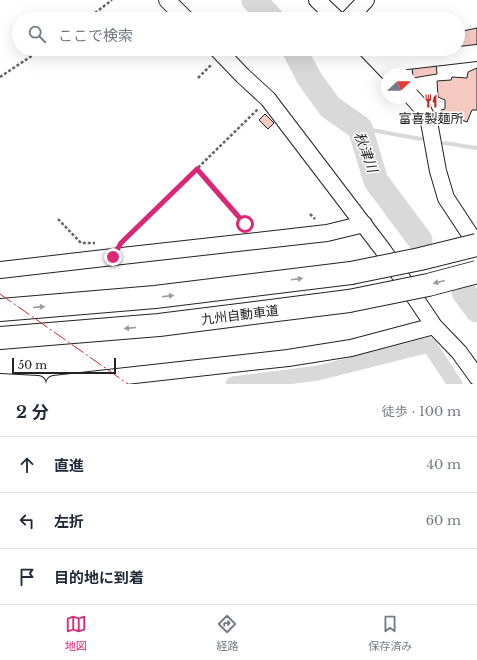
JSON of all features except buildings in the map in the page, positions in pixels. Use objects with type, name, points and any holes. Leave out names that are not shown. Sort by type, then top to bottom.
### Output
[{"type":"highway","points":[[0,310],[155,297],[351,273],[420,259],[477,245]]},
{"type":"highway","name":"九州自動車道","points":[[0,338],[159,325],[349,301],[428,285],[477,272]]},
{"type":"street","points":[[167,0],[179,12]]},
{"type":"street","points":[[317,0],[330,12]]},
{"type":"street","points":[[355,12],[366,0]]},
{"type":"street","points":[[465,55],[477,53]]},
{"type":"street","points":[[225,56],[243,76],[268,99],[364,224],[434,326],[459,352],[477,376]]},
{"type":"street","points":[[373,56],[384,68]]},
{"type":"street","points":[[391,68],[460,56]]},
{"type":"street","points":[[417,103],[430,122],[438,171],[446,198],[477,245]]},
{"type":"street","points":[[0,270],[327,233],[364,224]]},
{"type":"street","points":[[54,384],[209,367],[351,348],[434,326]]},
{"type":"street","points":[[0,382],[38,384]]},
{"type":"path","points":[[96,12],[112,0]]},
{"type":"path","points":[[0,77],[32,56]]},
{"type":"path","points":[[198,78],[216,56]]},
{"type":"path","points":[[113,257],[121,243],[268,99]]},
{"type":"path","points":[[197,169],[245,224]]},
{"type":"path","points":[[58,218],[81,243],[101,243]]},
{"type":"waterway","name":"秋津川","points":[[254,0],[265,12]]},
{"type":"waterway","name":"秋津川","points":[[298,56],[309,78],[330,107],[360,128],[376,181],[420,240]]},
{"type":"waterway","points":[[360,128],[421,139]]},
{"type":"waterway","points":[[444,143],[477,148]]},
{"type":"waterway","name":"秋津川","points":[[464,292],[477,310]]},
{"type":"waterway","points":[[233,384],[318,373],[429,345],[455,384]]},
{"type":"power","points":[[0,294],[128,384]]},
{"type":"place","name":"富喜製麺所","points":[[431,101]]},
{"type":"route","points":[[113,257],[121,243],[197,169],[245,224]]}]
